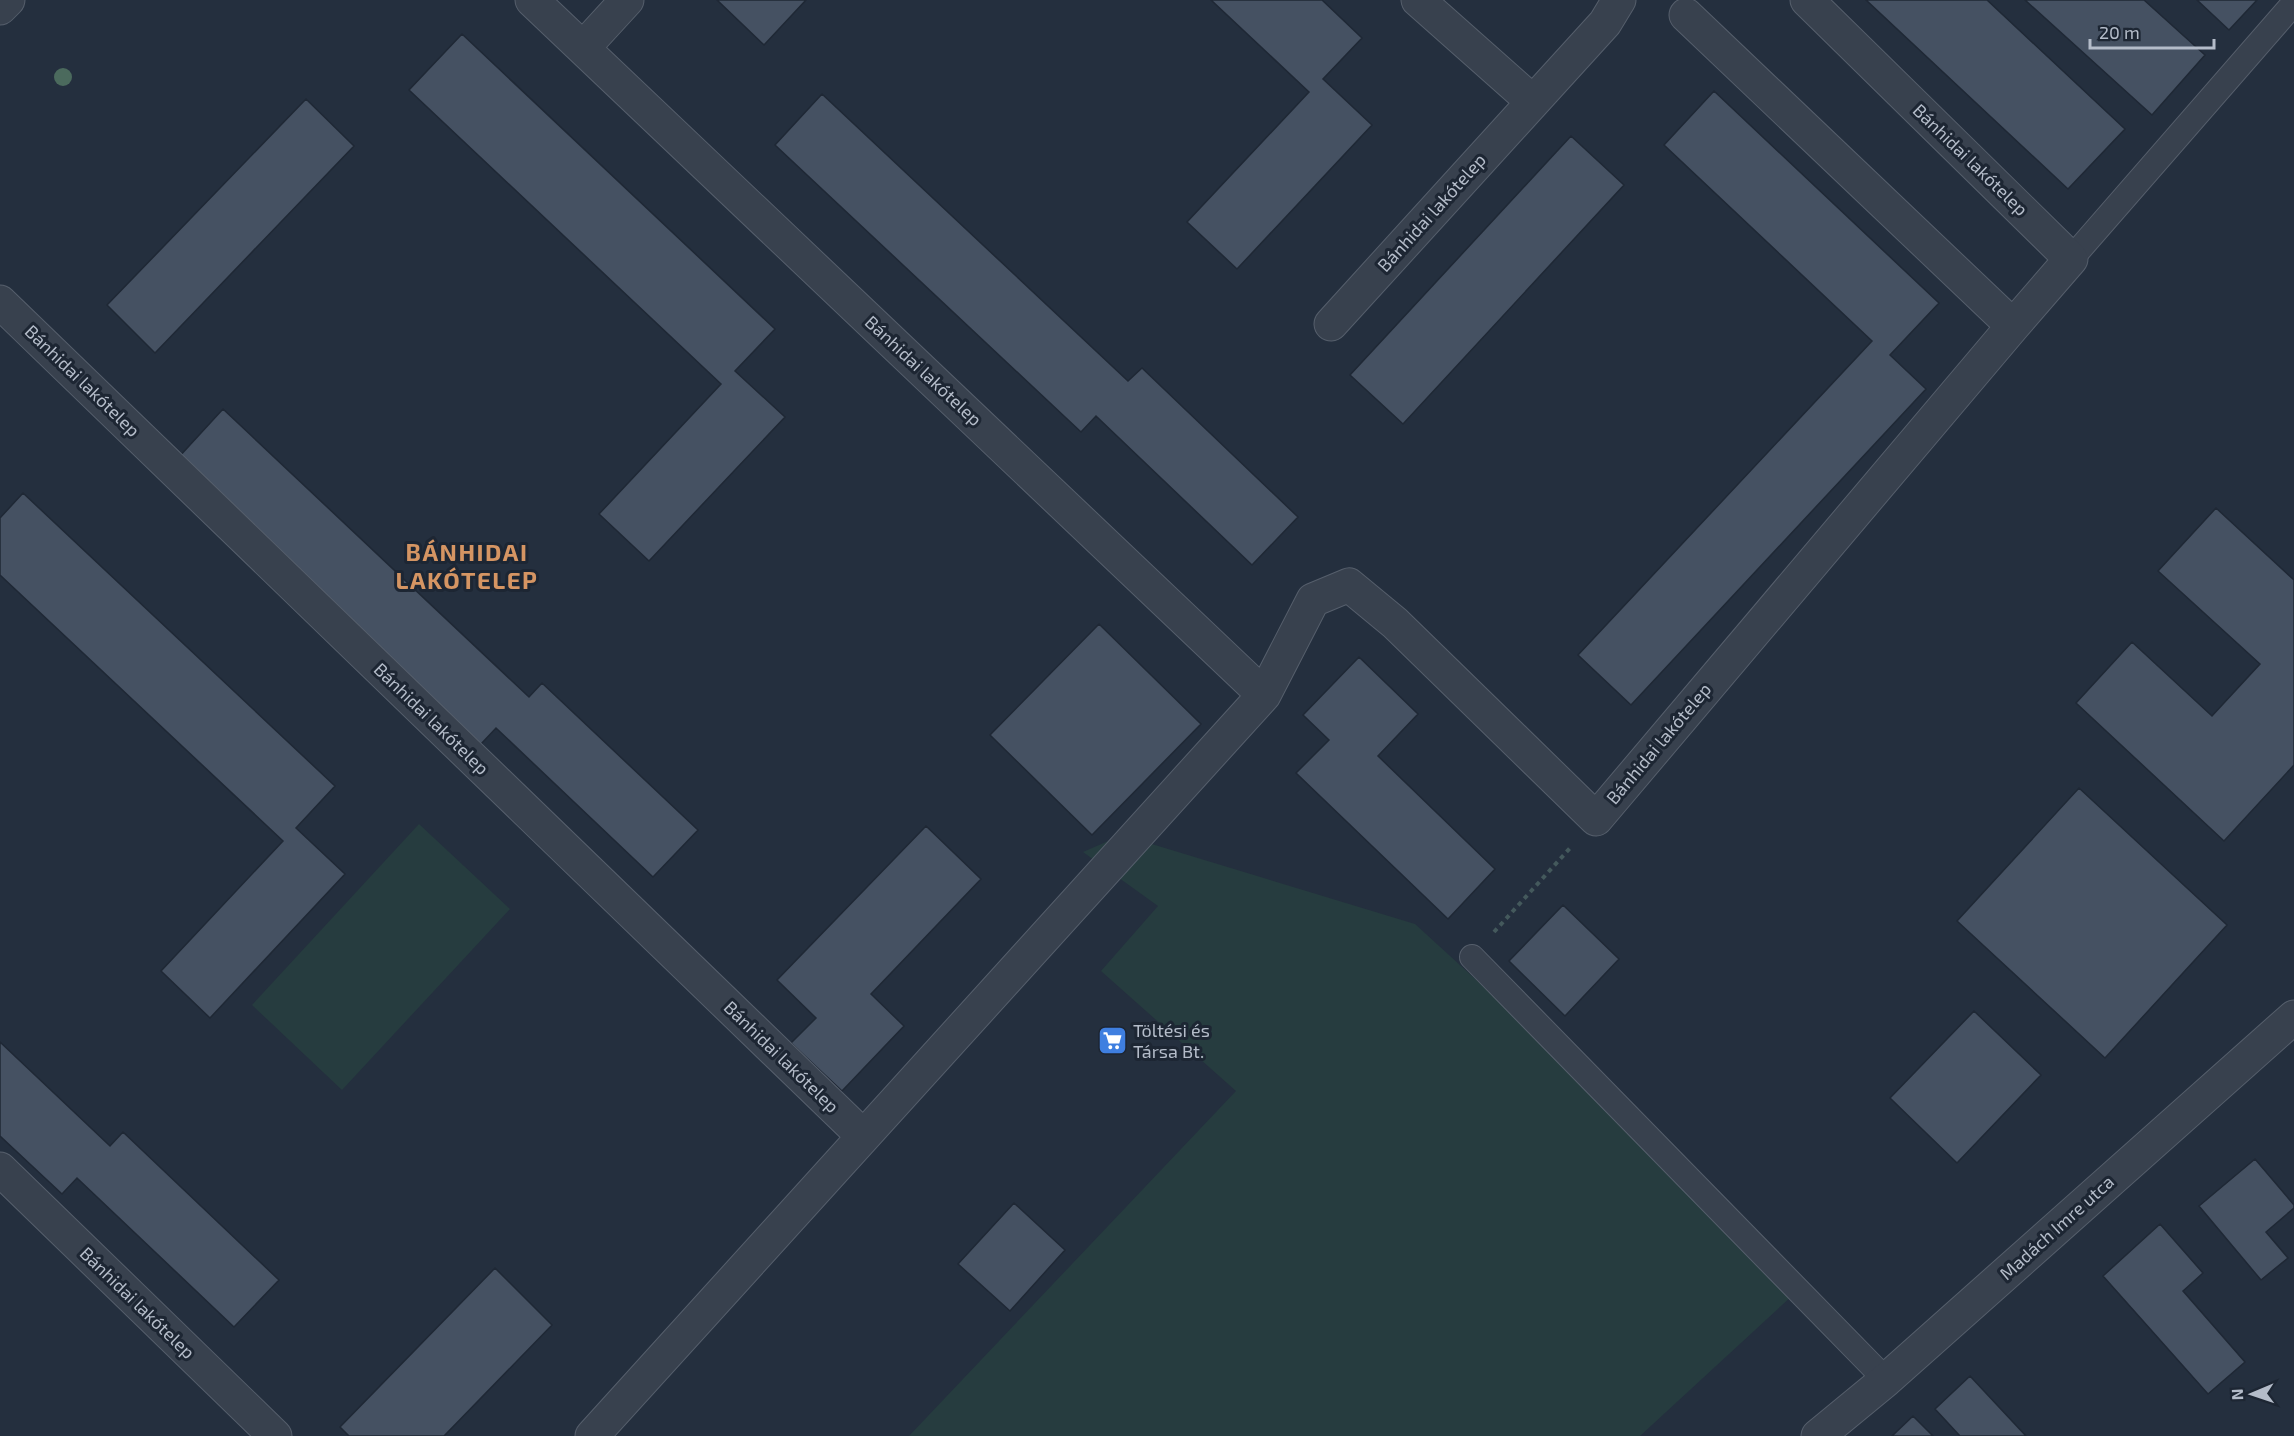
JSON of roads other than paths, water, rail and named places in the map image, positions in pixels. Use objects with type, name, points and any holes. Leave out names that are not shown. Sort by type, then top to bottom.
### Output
[{"type":"street","points":[[0,8],[8,0]]},
{"type":"street","name":"Bánhidai lakótelep","points":[[532,0],[1264,694]]},
{"type":"street","points":[[583,48],[627,0]]},
{"type":"street","points":[[1419,0],[1533,102]]},
{"type":"street","name":"Bánhidai lakótelep","points":[[1331,324],[1605,23],[1620,0]]},
{"type":"street","name":"Bánhidai lakótelep","points":[[592,1436],[1264,694],[1313,600],[1349,585],[1395,623],[1596,819],[2071,259],[1807,0]]},
{"type":"street","points":[[1686,15],[2013,326]]},
{"type":"street","name":"Bánhidai lakótelep","points":[[0,302],[863,1136]]},
{"type":"street","name":"Madách Imre utca","points":[[1818,1436],[1886,1380],[2294,1017]]},
{"type":"street","name":"Bánhidai lakótelep","points":[[0,1170],[275,1436]]},
{"type":"lane","points":[[2071,259],[2294,3]]},
{"type":"lane","points":[[1472,957],[1886,1380]]},
{"type":"place","name":"Töltési és Társa Bt.","points":[[1112,1041]]},
{"type":"district","name":"BÁNHIDAI LAKÓTELEP","points":[[467,567]]}]
